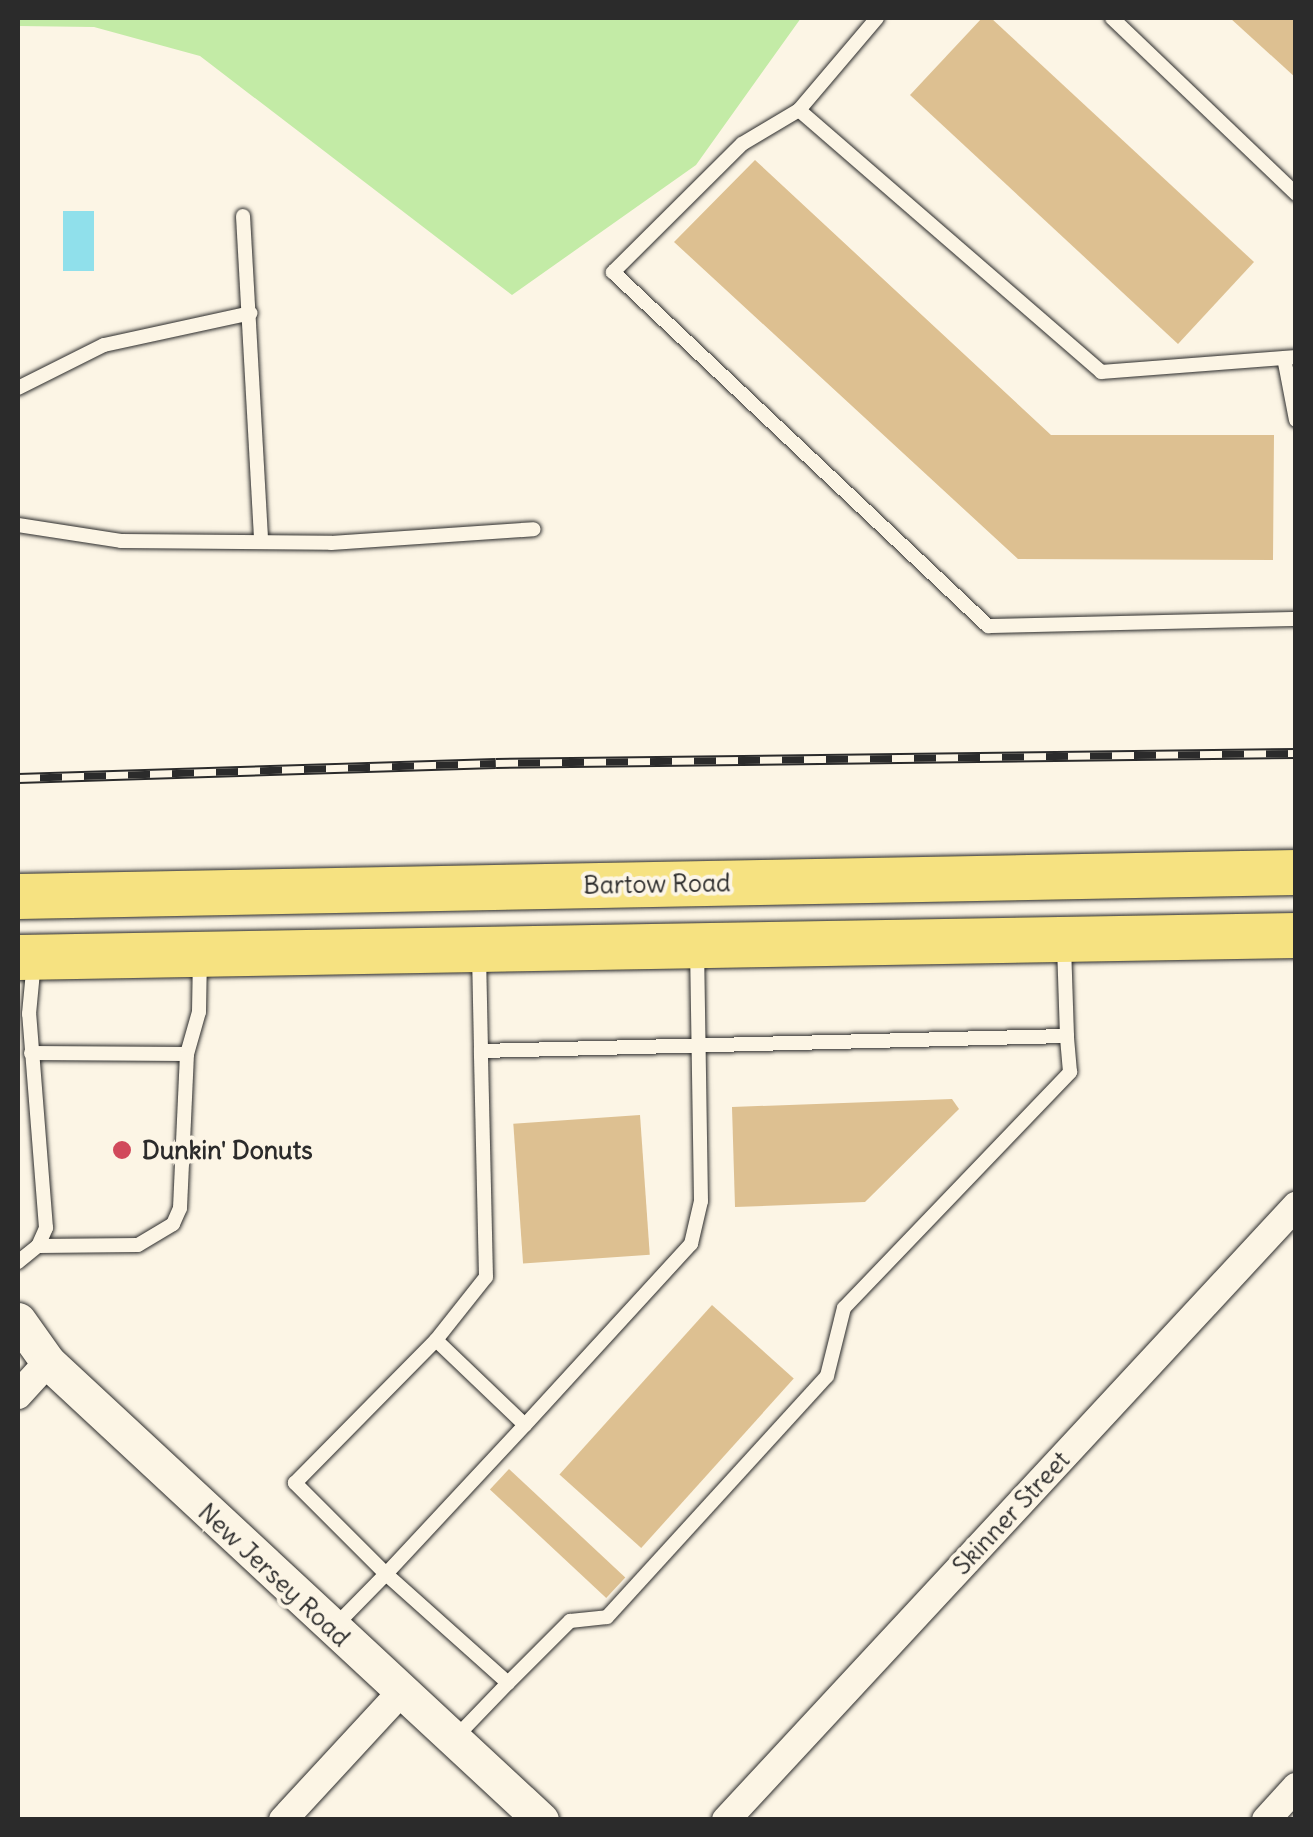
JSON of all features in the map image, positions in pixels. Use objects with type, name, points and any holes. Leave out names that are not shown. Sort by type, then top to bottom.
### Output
[{"type":"main road","name":"Bartow Road","points":[[18,896],[1296,872]]},
{"type":"main road","points":[[696,884],[697,947]]},
{"type":"main road","points":[[26,957],[1296,935]]},
{"type":"street","name":"Skinner Street","points":[[726,1820],[1296,1206]]},
{"type":"street","name":"New Jersey Road","points":[[18,1320],[48,1362],[541,1820]]},
{"type":"street","points":[[18,1395],[48,1362]]},
{"type":"street","points":[[283,1820],[402,1691]]},
{"type":"street","points":[[1266,1820],[1296,1787]]},
{"type":"lane","points":[[877,18],[799,110],[742,144],[613,272],[988,626],[1296,619]]},
{"type":"lane","points":[[1112,18],[1296,194]]},
{"type":"lane","points":[[799,110],[1102,372],[1290,360],[1296,420]]},
{"type":"lane","points":[[243,216],[260,542]]},
{"type":"lane","points":[[18,388],[104,345],[251,313]]},
{"type":"lane","points":[[18,524],[120,541],[331,544],[534,529]]},
{"type":"lane","points":[[454,1739],[570,1621],[607,1617],[827,1376],[844,1308],[1070,1072],[1064,940]]},
{"type":"lane","points":[[332,1629],[691,1244],[701,1201],[694,1045],[697,947]]},
{"type":"lane","points":[[478,950],[486,1276],[436,1340],[295,1483],[386,1574],[508,1682]]},
{"type":"lane","points":[[38,1246],[138,1245],[172,1224],[180,1208],[187,1054],[199,1012],[200,954]]},
{"type":"lane","points":[[18,1262],[38,1246],[46,1228],[26,957]]},
{"type":"lane","points":[[481,1051],[1067,1036]]},
{"type":"lane","points":[[31,1053],[187,1054]]},
{"type":"lane","points":[[436,1340],[524,1425]]},
{"type":"green space","points":[[18,18],[801,18],[696,165],[512,295],[200,56],[94,27],[18,26]]},
{"type":"water","points":[[63,211],[94,211],[94,271],[63,271]]},
{"type":"building","points":[[982,18],[991,18],[1254,262],[1178,344],[910,95]]},
{"type":"building","points":[[1230,18],[1296,18],[1296,78]]},
{"type":"building","points":[[755,160],[1051,435],[1274,435],[1273,560],[1018,559],[674,242]]},
{"type":"building","points":[[952,1099],[959,1109],[865,1202],[735,1207],[732,1107]]},
{"type":"building","points":[[640,1115],[650,1255],[523,1264],[513,1124]]},
{"type":"building","points":[[712,1305],[794,1379],[641,1548],[559,1474]]},
{"type":"building","points":[[509,1469],[625,1577],[606,1598],[490,1489]]},
{"type":"railway","points":[[18,778],[496,763],[1296,753]]},
{"type":"place","name":"Dunkin' Donuts","points":[[122,1150]]}]
